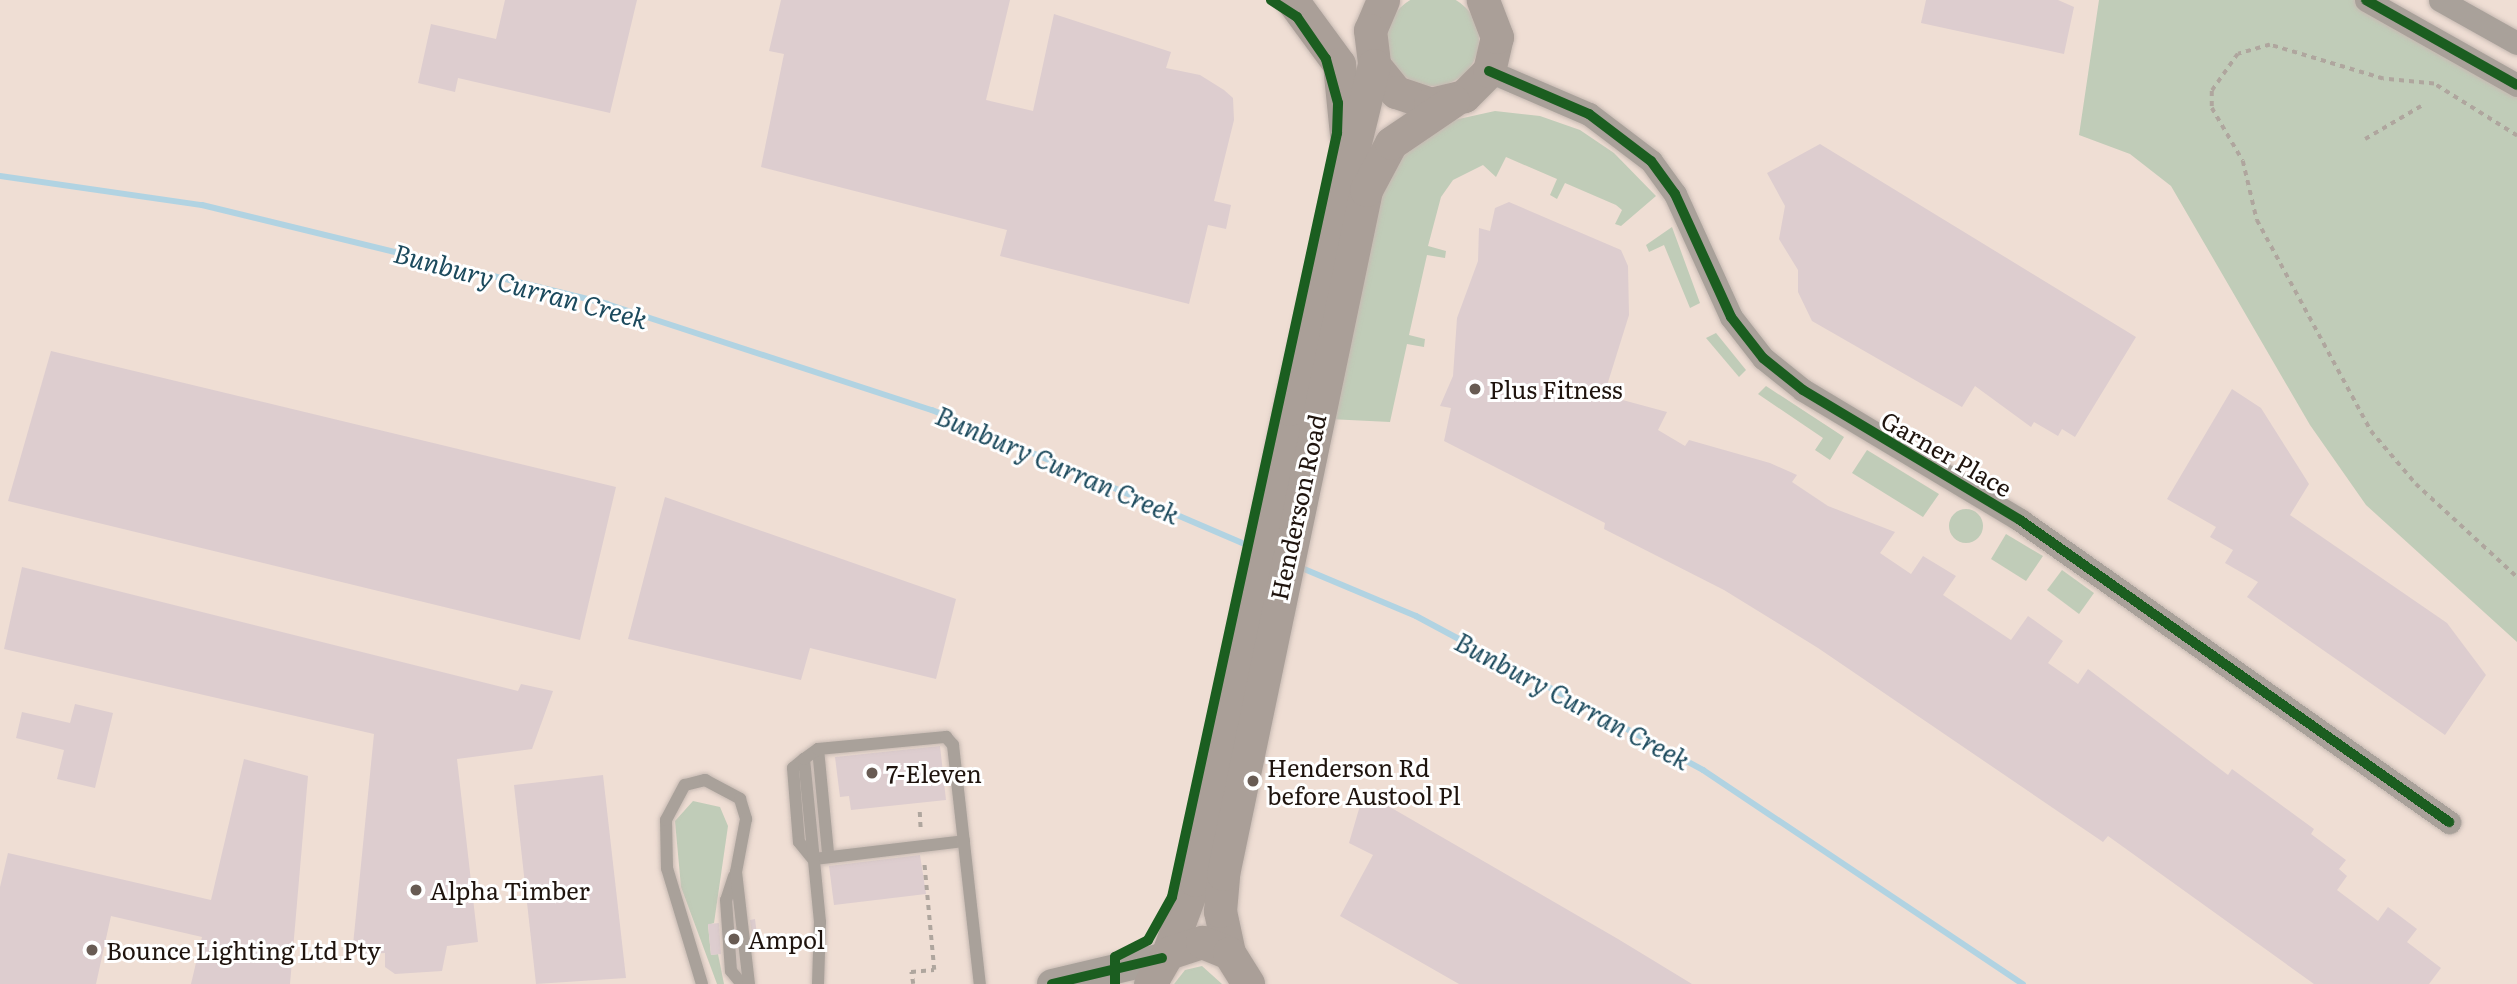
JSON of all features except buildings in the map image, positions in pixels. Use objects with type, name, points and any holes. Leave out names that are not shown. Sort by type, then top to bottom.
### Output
[{"type":"main road","points":[[1292,0],[1339,64],[1347,115],[1339,188]]},
{"type":"main road","points":[[1318,0],[1407,98],[1453,101]]},
{"type":"main road","name":"Henderson Road","points":[[1160,965],[1195,880],[1246,684],[1303,415],[1339,188],[1372,59],[1370,30],[1383,0]]},
{"type":"main road","points":[[1489,5],[1497,37],[1489,71]]},
{"type":"main road","name":"Henderson Road","points":[[1303,415],[1370,176],[1391,143],[1453,101],[1489,71]]},
{"type":"main road","name":"Henderson Road","points":[[1229,953],[1221,890],[1246,684]]},
{"type":"main road","points":[[1160,965],[1202,942],[1229,953],[1248,984]]},
{"type":"street","points":[[2366,0],[2517,85]]},
{"type":"street","points":[[2440,0],[2517,43]]},
{"type":"street","name":"Garner Place","points":[[1489,71],[1589,114],[1651,162],[1675,194],[1731,317],[1763,358],[1803,390],[2020,520],[2449,822]]},
{"type":"street","points":[[1052,984],[1160,965]]},
{"type":"lane","points":[[818,984],[814,859],[804,759],[818,749],[952,740],[980,984]]},
{"type":"lane","points":[[818,749],[828,852]]},
{"type":"lane","points":[[702,984],[667,868],[666,820],[685,785],[705,779],[740,799],[746,819],[736,872],[726,900],[731,971],[742,984]]},
{"type":"lane","points":[[814,859],[828,852],[964,841]]},
{"type":"lane","points":[[736,872],[749,984]]},
{"type":"path","points":[[2517,136],[2422,79],[2384,79],[2270,45],[2238,54],[2212,91],[2212,108],[2243,161],[2258,220],[2371,431],[2416,484],[2517,577]]},
{"type":"path","points":[[2365,139],[2421,106]]},
{"type":"path","points":[[913,984],[911,972],[934,970],[920,812]]},
{"type":"green space","points":[[1433,-6],[1450,-2],[1465,8],[1475,23],[1479,40],[1475,57],[1465,72],[1450,82],[1433,86],[1416,82],[1401,72],[1391,57],[1387,40],[1391,23],[1401,8],[1416,-2]]},
{"type":"green space","points":[[2099,0],[2365,0],[2517,85],[2517,642],[2366,505],[2310,425],[2171,186],[2130,154],[2079,135]]},
{"type":"green space","points":[[1495,111],[1540,116],[1580,130],[1614,153],[1656,196],[1621,226],[1615,224],[1622,210],[1616,205],[1565,183],[1557,199],[1550,195],[1557,179],[1506,157],[1496,177],[1483,165],[1453,180],[1441,197],[1428,246],[1446,251],[1445,258],[1427,255],[1409,335],[1425,339],[1424,347],[1407,344],[1390,422],[1329,419],[1380,185],[1403,149],[1454,120]]},
{"type":"green space","points":[[1672,227],[1700,303],[1690,308],[1664,245],[1649,252],[1646,245]]},
{"type":"green space","points":[[1716,333],[1746,370],[1739,377],[1706,338]]},
{"type":"green space","points":[[1766,386],[1844,437],[1830,460],[1815,450],[1823,438],[1758,394]]},
{"type":"green space","points":[[1867,450],[1939,494],[1923,517],[1852,473]]},
{"type":"green space","points":[[1966,509],[1978,514],[1983,526],[1978,538],[1966,543],[1954,538],[1949,526],[1954,514]]},
{"type":"green space","points":[[2006,534],[2043,556],[2026,581],[1991,559]]},
{"type":"green space","points":[[2062,570],[2094,593],[2079,614],[2047,590]]},
{"type":"green space","points":[[693,801],[720,807],[728,826],[714,923],[708,925],[711,955],[718,954],[724,984],[717,984],[681,887],[675,821]]},
{"type":"green space","points":[[1202,966],[1222,984],[1174,984],[1185,970]]},
{"type":"waterway","name":"Bunbury Curran Creek","points":[[0,176],[202,205],[607,304],[932,410],[1251,547]]},
{"type":"waterway","name":"Bunbury Curran Creek","points":[[1297,566],[1416,616],[1703,770],[2023,984]]},
{"type":"cycle path","points":[[1115,984],[1115,957],[1148,940],[1172,897],[1337,133],[1338,103],[1326,59],[1297,17],[1271,0]]},
{"type":"cycle path","points":[[2366,0],[2517,85]]},
{"type":"cycle path","points":[[1489,71],[1589,114],[1651,161],[1675,194],[1731,317],[1763,358],[1803,390],[2020,520],[2449,822]]},
{"type":"cycle path","points":[[1052,984],[1162,958]]},
{"type":"place","name":"Plus Fitness","points":[[1475,389]]},
{"type":"place","name":"7-Eleven","points":[[872,773]]},
{"type":"place","name":"Henderson Rd before Austool Pl","points":[[1253,781]]},
{"type":"place","name":"Alpha Timber","points":[[416,890]]},
{"type":"place","name":"Ampol","points":[[734,939]]},
{"type":"place","name":"Bounce Lighting Ltd Pty","points":[[92,950]]}]
